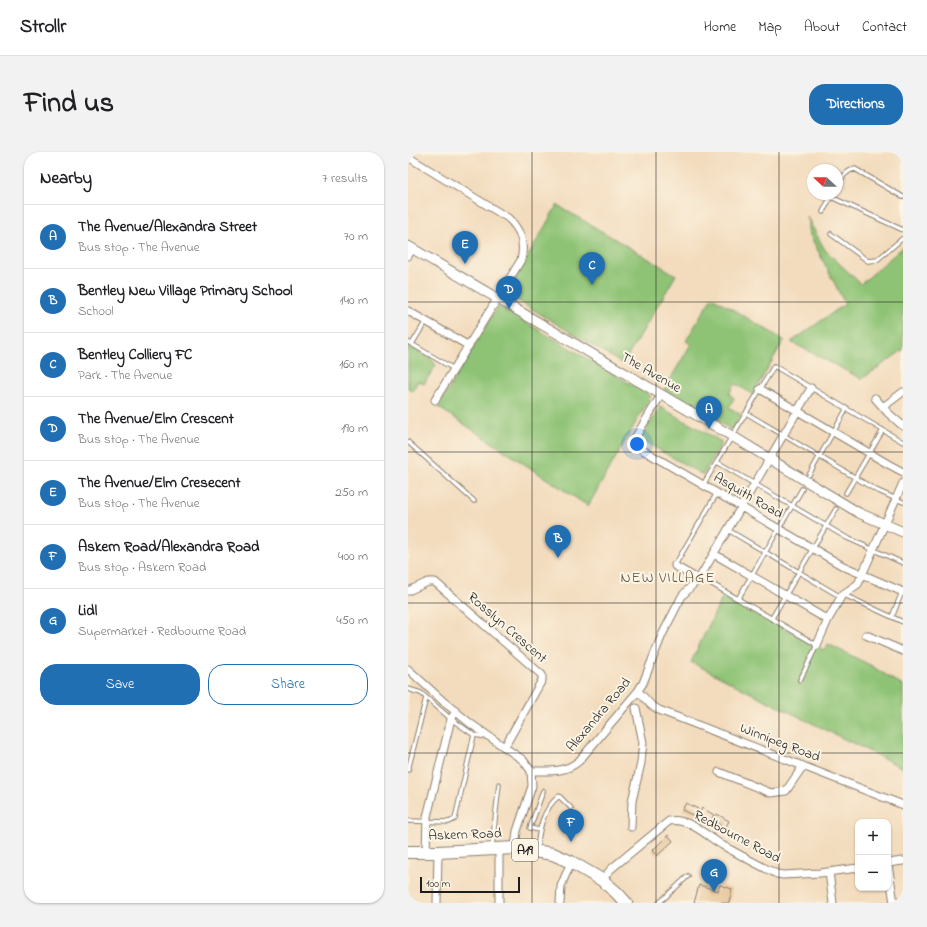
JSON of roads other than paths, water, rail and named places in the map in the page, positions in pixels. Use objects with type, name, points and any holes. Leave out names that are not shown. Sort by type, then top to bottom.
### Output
[{"type":"highway","name":"Askern Road","points":[[408,852],[496,850],[515,848],[553,854],[572,862],[602,880],[626,903]]},
{"type":"street","points":[[408,157],[508,218],[519,230],[523,245],[521,260],[455,370],[435,400]]},
{"type":"street","name":"The Avenue","points":[[409,250],[498,299],[732,436],[859,513],[903,532]]},
{"type":"street","points":[[408,310],[469,346]]},
{"type":"street","name":"Alexandra Road","points":[[531,771],[566,769],[574,765],[638,691],[643,683],[662,635],[682,596],[698,579],[714,554],[811,388]]},
{"type":"street","points":[[760,389],[903,472]]},
{"type":"street","points":[[883,407],[903,392]]},
{"type":"street","name":"Asquith Road","points":[[661,395],[632,441],[633,443],[843,566],[903,592]]},
{"type":"street","points":[[875,398],[897,422],[903,426]]},
{"type":"street","points":[[817,645],[828,620],[842,596],[858,584],[863,575],[885,524],[900,501],[903,483]]},
{"type":"street","points":[[714,554],[828,620]]},
{"type":"street","points":[[675,565],[698,579]]},
{"type":"street","name":"Rosslyn Crescent","points":[[408,591],[428,582],[435,582],[542,675],[542,680],[505,746]]},
{"type":"street","points":[[866,635],[903,651]]},
{"type":"street","points":[[408,669],[456,711],[523,760],[531,771],[532,786],[517,831],[515,848]]},
{"type":"street","name":"Winnipeg Road","points":[[638,691],[659,710],[903,805]]},
{"type":"street","points":[[627,704],[632,708],[636,708],[649,702]]},
{"type":"street","points":[[631,827],[632,801],[641,763],[642,751],[642,737],[636,708]]},
{"type":"street","points":[[437,903],[432,852],[427,821],[452,719],[456,711]]},
{"type":"street","points":[[719,772],[772,793],[786,791],[803,766]]},
{"type":"street","name":"Redbourne Road","points":[[602,880],[611,869],[669,821],[675,820],[695,828],[722,845],[777,874],[783,875],[829,872],[855,868]]},
{"type":"street","points":[[496,850],[499,903]]},
{"type":"street","points":[[891,863],[903,861]]},
{"type":"street","points":[[560,903],[561,886],[572,862]]},
{"type":"street","points":[[829,872],[833,903]]},
{"type":"street","points":[[891,884],[894,903]]},
{"type":"lane","points":[[843,177],[850,170],[855,169],[903,197]]},
{"type":"lane","points":[[823,212],[830,200]]},
{"type":"lane","points":[[840,200],[903,230]]},
{"type":"lane","points":[[832,234],[868,261],[877,260],[903,238]]},
{"type":"lane","points":[[412,344],[426,321]]},
{"type":"lane","points":[[408,342],[455,370]]},
{"type":"lane","points":[[703,485],[774,366],[903,442]]},
{"type":"lane","points":[[809,475],[821,457],[846,408]]},
{"type":"lane","points":[[746,413],[876,490],[900,501]]},
{"type":"lane","points":[[846,493],[883,430]]},
{"type":"lane","points":[[408,442],[474,501]]},
{"type":"lane","points":[[717,462],[847,538],[903,563]]},
{"type":"lane","points":[[738,599],[802,489]]},
{"type":"lane","points":[[675,565],[717,493]]},
{"type":"lane","points":[[772,618],[836,509]]},
{"type":"lane","points":[[728,530],[842,596],[903,622]]},
{"type":"lane","points":[[698,579],[738,599],[817,645],[800,680]]},
{"type":"lane","points":[[892,617],[903,592]]},
{"type":"lane","points":[[408,689],[421,693],[474,735],[491,738]]},
{"type":"lane","points":[[408,770],[426,698]]},
{"type":"lane","points":[[408,821],[449,822],[455,819],[474,735]]},
{"type":"lane","points":[[496,850],[499,784]]},
{"type":"lane","points":[[539,830],[530,828],[543,791]]},
{"type":"lane","points":[[537,851],[539,830],[546,811],[550,805],[559,796],[571,808]]},
{"type":"lane","points":[[659,903],[688,876]]},
{"type":"place","name":"The Avenue/Elm Cresecent","points":[[465,264]]},
{"type":"place","name":"Bentley Colliery FC","points":[[592,285]]},
{"type":"place","name":"The Avenue/Elm Crescent","points":[[509,309]]},
{"type":"place","name":"The Avenue/Alexandra Street","points":[[709,429]]},
{"type":"place","name":"Bentley New Village Primary School","points":[[558,558]]},
{"type":"place","name":"Askern Road/Alexandra Road","points":[[571,842]]},
{"type":"place","name":"Lidl","points":[[714,892]]},
{"type":"district","name":"NEW VILLAGE","points":[[668,578]]}]
